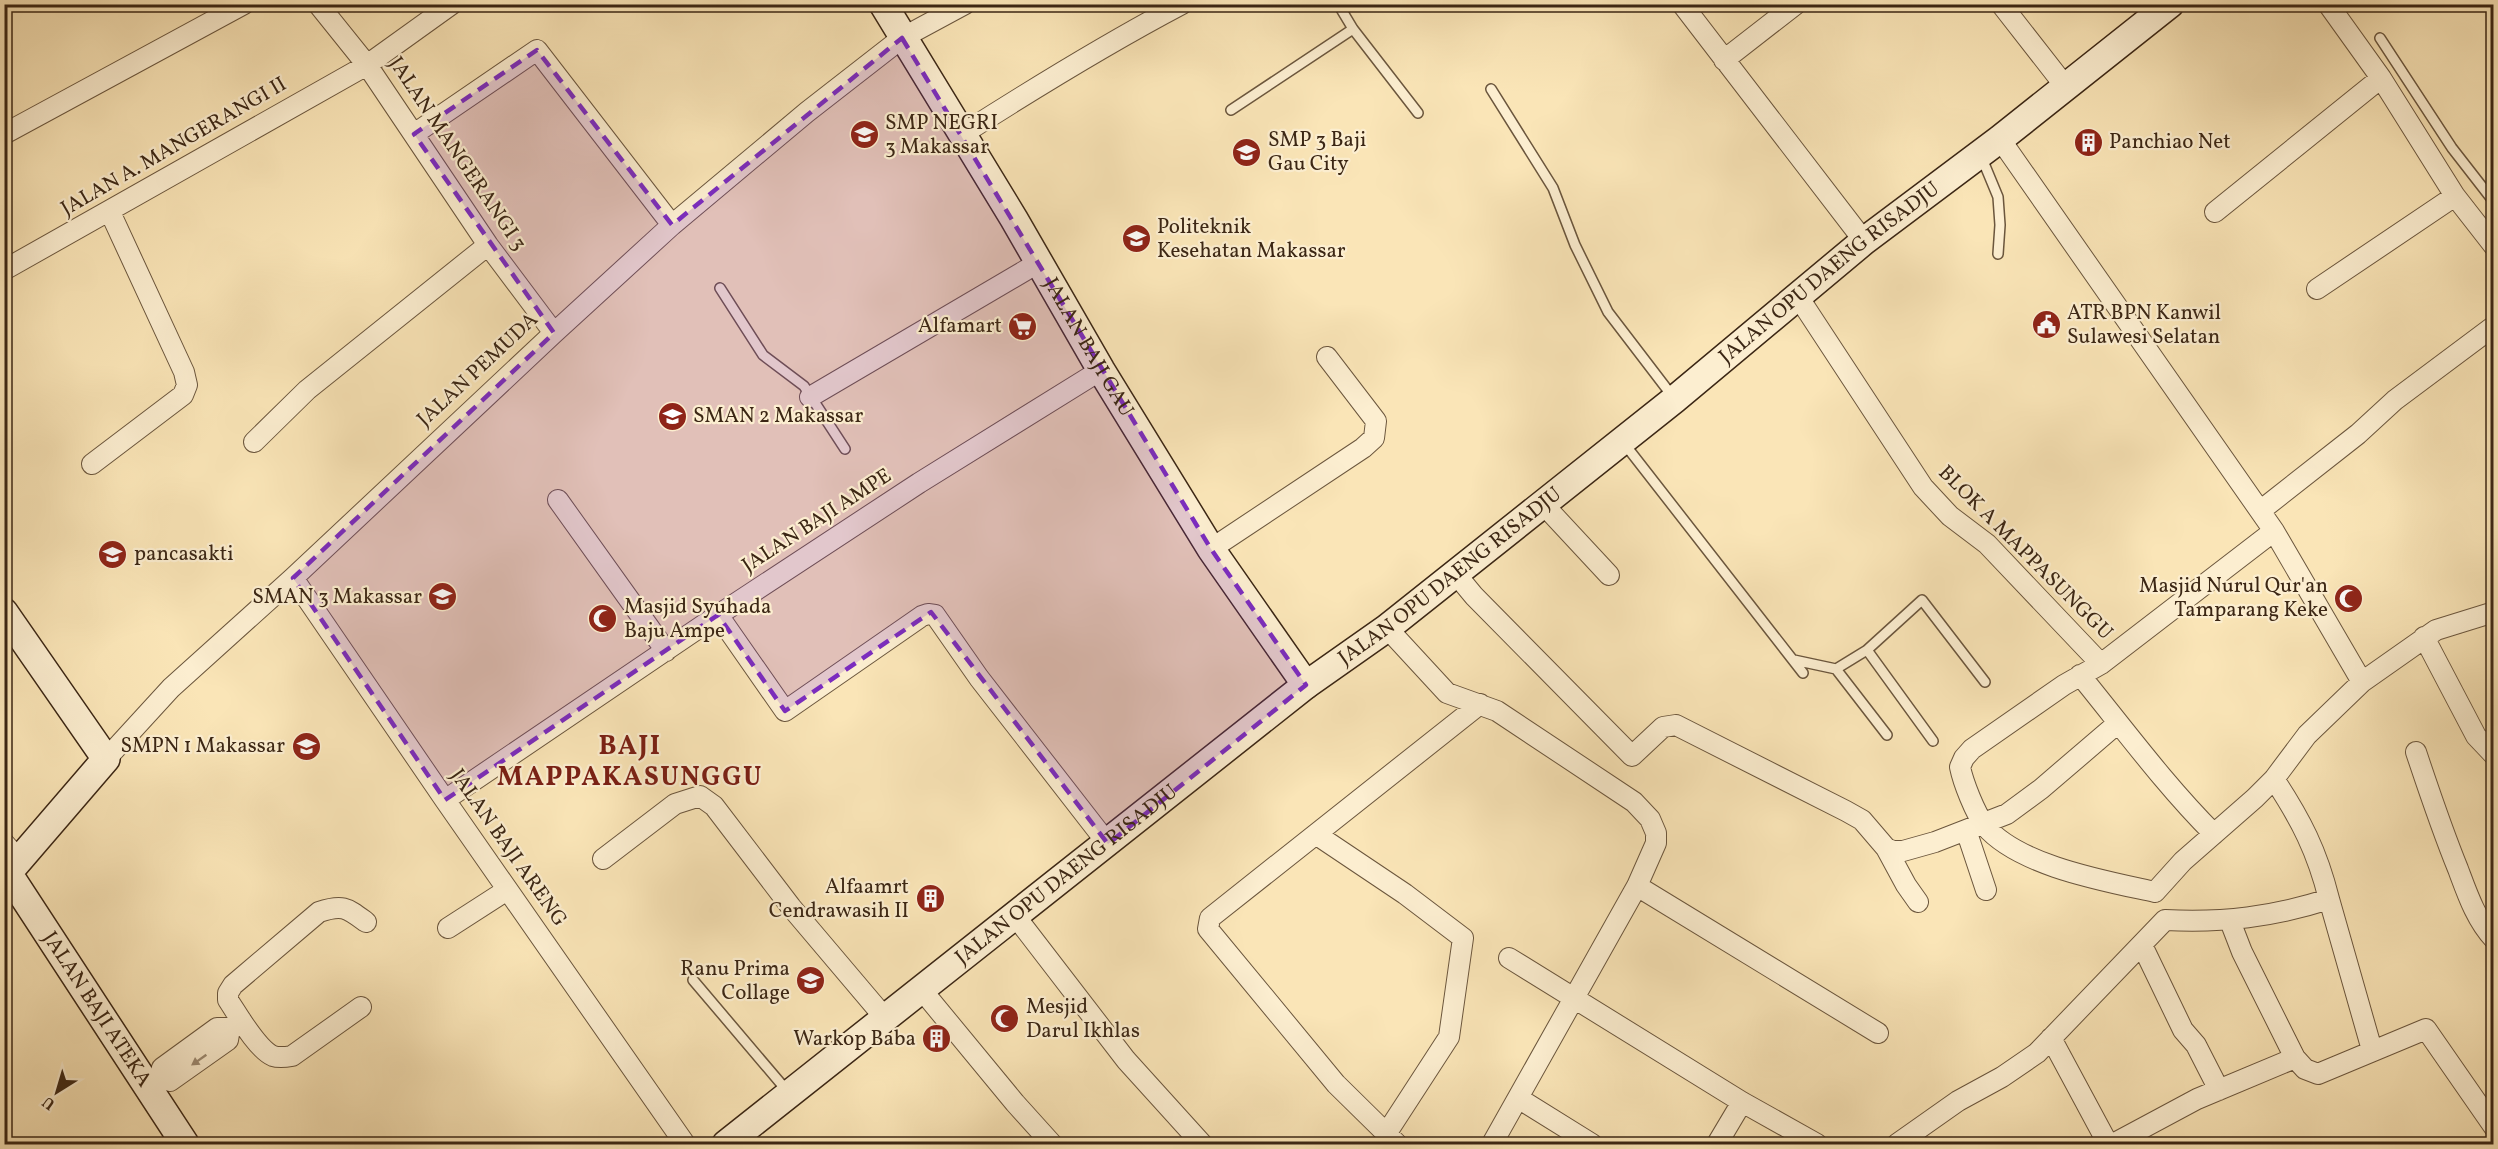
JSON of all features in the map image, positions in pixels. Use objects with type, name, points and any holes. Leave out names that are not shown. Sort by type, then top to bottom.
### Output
[{"type":"main road","name":"JALAN BAJI GAU","points":[[883,4],[1014,219],[1101,370],[1211,549],[1306,685]]},
{"type":"main road","name":"JALAN OPU DAENG RISADJU","points":[[726,1144],[921,988],[1016,917],[1306,685],[1386,628],[1675,399],[1864,241],[1990,146],[2170,4]]},
{"type":"main road","points":[[4,612],[106,759],[9,864]]},
{"type":"main road","name":"JALAN BAJI ATEKA","points":[[9,864],[153,1083],[185,1144]]},
{"type":"street","points":[[4,134],[244,4]]},
{"type":"street","name":"JALAN MANGERANGI 3","points":[[318,4],[367,65],[488,245],[554,333]]},
{"type":"street","name":"JALAN A. MANGERANGI II","points":[[4,270],[367,65],[452,4]]},
{"type":"street","name":"JALAN PEMUDA","points":[[106,759],[171,688],[293,578],[672,225],[807,112],[902,38],[965,4]]},
{"type":"street","points":[[961,135],[1051,78],[1182,4]]},
{"type":"street","points":[[1682,4],[1864,241]]},
{"type":"street","points":[[1724,60],[1796,4]]},
{"type":"street","points":[[2001,4],[2066,86]]},
{"type":"street","points":[[2328,4],[2381,78],[2455,196],[2493,246]]},
{"type":"street","points":[[414,134],[537,50],[672,225]]},
{"type":"street","points":[[2216,212],[2381,78]]},
{"type":"street","points":[[1990,146],[2274,531],[2362,682]]},
{"type":"street","points":[[2317,289],[2455,196]]},
{"type":"street","points":[[92,464],[183,395],[187,385],[184,372],[110,212]]},
{"type":"street","points":[[254,442],[307,390],[488,245]]},
{"type":"street","points":[[810,397],[1038,263]]},
{"type":"street","name":"BLOK A MAPPASUNGGU","points":[[1797,295],[1923,487],[1950,516],[1987,544],[2101,664]]},
{"type":"street","points":[[2260,511],[2358,434],[2395,400],[2493,326]]},
{"type":"street","points":[[1211,549],[1363,448],[1374,438],[1376,421],[1327,357]]},
{"type":"street","name":"JALAN BAJI AMPE","points":[[445,800],[718,615],[919,483],[1101,370]]},
{"type":"street","points":[[558,500],[666,651]]},
{"type":"street","points":[[1542,503],[1610,575]]},
{"type":"street","name":"BLOK A MAPPASUNGGU","points":[[1975,827],[1960,767],[1964,758],[2000,729],[2080,675],[2101,664],[2274,531]]},
{"type":"street","points":[[1455,573],[1474,596],[1632,756],[1663,727],[1676,725],[1717,753],[1862,820],[1886,848],[1918,902]]},
{"type":"street","name":"JALAN BAJI ARENG","points":[[293,578],[685,1144]]},
{"type":"street","points":[[2155,892],[2170,874],[2274,779],[2307,735],[2362,682],[2436,630],[2493,612]]},
{"type":"street","points":[[718,615],[785,711],[922,616],[935,615],[979,678],[1108,844]]},
{"type":"street","points":[[1386,628],[1447,693],[1480,704],[1511,719],[1634,802],[1650,819],[1656,833],[1656,843],[1637,886],[1492,1144]]},
{"type":"street","points":[[2424,637],[2485,733],[2493,755]]},
{"type":"street","points":[[2080,675],[2189,810],[2214,834]]},
{"type":"street","points":[[1317,835],[1405,894],[1463,938],[1449,1037],[1391,1139],[1336,1084],[1208,929],[1210,918],[1480,704]]},
{"type":"street","points":[[1886,848],[1903,851],[2007,814],[2041,789],[2118,723]]},
{"type":"street","points":[[2416,752],[2440,825],[2466,890],[2476,912],[2493,939]]},
{"type":"street","points":[[2274,779],[2308,836],[2320,863],[2373,1050]]},
{"type":"street","points":[[603,859],[675,804],[700,796],[714,806],[791,907],[885,1018]]},
{"type":"street","points":[[1975,827],[1986,890]]},
{"type":"street","points":[[1975,827],[2041,861],[2085,876],[2155,892]]},
{"type":"street","points":[[1637,886],[1878,1033]]},
{"type":"street","points":[[448,928],[507,890]]},
{"type":"street","points":[[2155,892],[2165,920]]},
{"type":"street","points":[[1897,1144],[1958,1101],[2022,1064],[2051,1038],[2165,920],[2230,921],[2293,910],[2329,899]]},
{"type":"street","points":[[361,1007],[292,1056],[274,1056],[236,1024],[228,993],[233,985],[319,912],[332,907],[344,907],[366,922]]},
{"type":"street","points":[[1016,917],[1126,1060],[1202,1144]]},
{"type":"street","points":[[2230,921],[2242,952],[2295,1058],[2305,1069],[2318,1074],[2426,1029],[2493,1127]]},
{"type":"street","points":[[2142,945],[2183,1030],[2196,1046],[2218,1090]]},
{"type":"street","points":[[1509,958],[1742,1102],[1817,1144]]},
{"type":"street","points":[[921,988],[1014,1103],[1052,1144]]},
{"type":"street","points":[[153,1083],[162,1068],[217,1028],[236,1024]]},
{"type":"street","points":[[2051,1038],[2108,1144]]},
{"type":"street","points":[[2113,1144],[2197,1099],[2295,1058]]},
{"type":"street","points":[[1518,1098],[1592,1144]]},
{"type":"street","points":[[1717,1144],[1742,1102]]},
{"type":"lane","points":[[1338,4],[1353,29],[1418,113]]},
{"type":"lane","points":[[1231,110],[1353,29]]},
{"type":"lane","points":[[2380,38],[2452,148],[2493,202]]},
{"type":"lane","points":[[1491,89],[1553,188],[1575,245],[1608,312],[1675,399]]},
{"type":"lane","points":[[1990,146],[1998,197],[2000,225],[1998,254]]},
{"type":"lane","points":[[720,288],[763,356],[804,386],[845,449]]},
{"type":"lane","points":[[1622,440],[1803,673]]},
{"type":"lane","points":[[1836,669],[1867,650],[1922,600],[1985,682]]},
{"type":"lane","points":[[1867,650],[1934,741]]},
{"type":"lane","points":[[1794,660],[1836,669],[1887,735]]},
{"type":"lane","points":[[693,980],[789,1094]]},
{"type":"highlighted area","points":[[902,38],[1211,549],[1306,685],[1108,844],[931,612],[785,711],[718,615],[445,800],[293,578],[554,333],[414,134],[537,50],[672,225]]},
{"type":"place","name":"SMP NEGRI 3 Makassar","points":[[864,135]]},
{"type":"place","name":"Panchiao Net","points":[[2088,142]]},
{"type":"place","name":"SMP 3 Baji Gau City","points":[[1247,152]]},
{"type":"place","name":"Politeknik Kesehatan Makassar","points":[[1136,239]]},
{"type":"place","name":"ATR BPN Kanwil Sulawesi Selatan","points":[[2046,325]]},
{"type":"place","name":"Alfamart","points":[[1023,326]]},
{"type":"place","name":"SMAN 2 Makassar","points":[[672,416]]},
{"type":"place","name":"pancasakti","points":[[113,554]]},
{"type":"place","name":"SMAN 3 Makassar","points":[[443,597]]},
{"type":"place","name":"Masjid Nurul Qur'an Tamparang Keke","points":[[2349,598]]},
{"type":"place","name":"Masjid Syuhada Baju Ampe","points":[[603,619]]},
{"type":"place","name":"SMPN 1 Makassar","points":[[306,746]]},
{"type":"place","name":"Alfaamrt Cendrawasih II","points":[[930,899]]},
{"type":"place","name":"Ranu Prima Collage","points":[[811,981]]},
{"type":"place","name":"Mesjid Darul Ikhlas","points":[[1005,1019]]},
{"type":"place","name":"Warkop Baba","points":[[937,1039]]},
{"type":"district","name":"BAJI MAPPAKASUNGGU","points":[[630,762]]}]
